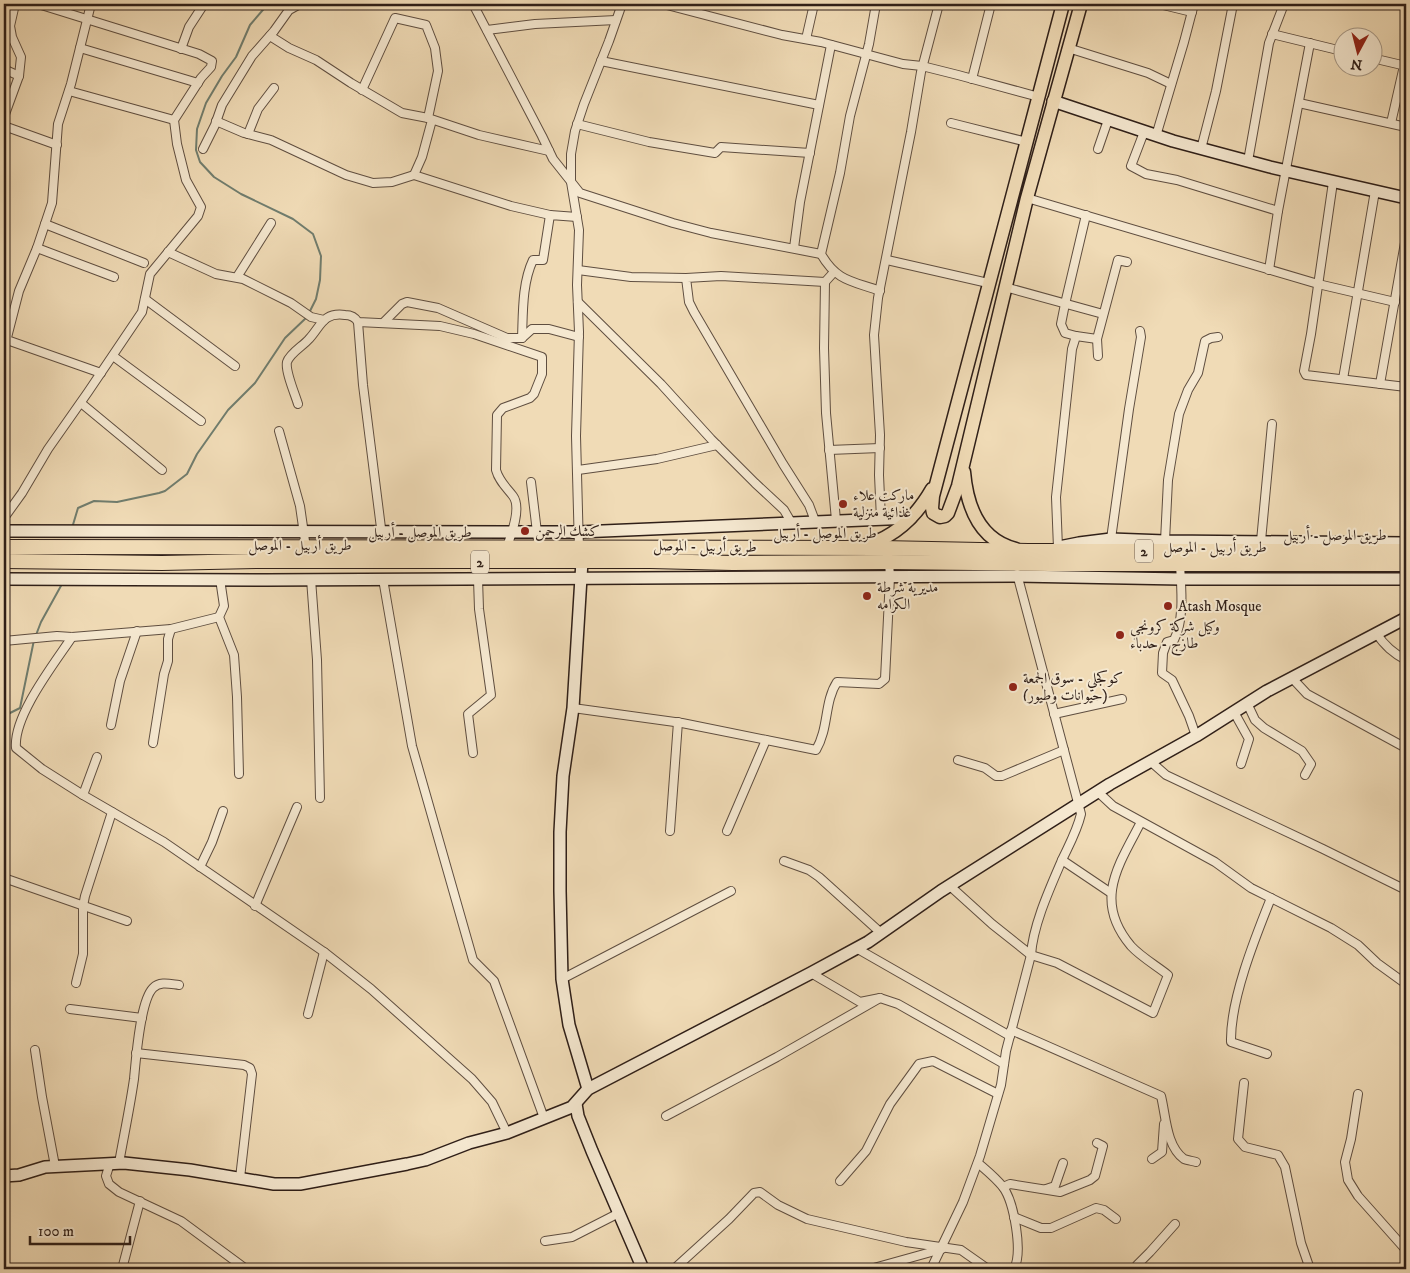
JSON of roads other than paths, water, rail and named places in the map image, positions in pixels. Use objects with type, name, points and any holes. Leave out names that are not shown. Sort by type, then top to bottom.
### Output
[{"type":"highway","name":"طريق الموصل - أربيل","points":[[4,547],[67,554],[306,548],[539,549],[580,555],[882,548],[1028,551],[1051,549],[1382,557],[1406,552]]},
{"type":"highway","name":"طريق أربيل - الموصل","points":[[4,561],[67,554],[162,563],[580,555],[650,561],[734,563],[889,562],[1015,569],[1382,557],[1406,564]]},
{"type":"main road","points":[[1063,4],[938,475],[932,508],[933,513],[940,517],[945,516],[951,509],[964,462],[1004,287],[1053,101],[1081,4]]},
{"type":"main road","points":[[1053,101],[1156,136],[1201,149],[1286,171],[1406,198]]},
{"type":"main road","points":[[964,462],[967,493],[974,513],[986,534],[1001,545],[1028,551]]},
{"type":"main road","points":[[845,550],[866,546],[881,540],[897,530],[911,518],[928,496],[938,475]]},
{"type":"main road","points":[[4,531],[578,532],[911,518]]},
{"type":"main road","points":[[1051,549],[1111,539],[1406,543]]},
{"type":"main road","points":[[580,555],[582,578],[573,708],[563,776],[560,832],[562,979],[569,1025],[588,1089]]},
{"type":"main road","points":[[4,578],[311,580],[734,576],[890,577],[1015,569],[1181,579],[1406,579]]},
{"type":"main road","points":[[4,1176],[19,1175],[45,1167],[115,1163],[163,1166],[274,1184],[300,1184],[425,1160],[469,1143],[507,1133],[576,1104],[588,1089],[856,948],[1098,792],[1292,678],[1406,618]]},
{"type":"main road","points":[[576,1104],[578,1116],[592,1151],[643,1269]]},
{"type":"street","points":[[4,117],[19,76],[21,57],[12,37],[10,26],[15,4]]},
{"type":"street","points":[[4,518],[22,493],[48,449],[142,312],[150,274],[198,216],[201,207],[186,180],[176,144],[174,120],[198,83],[211,67],[212,61],[181,48],[38,4]]},
{"type":"street","points":[[4,348],[19,291],[37,248],[52,203],[58,124],[69,91],[91,4]]},
{"type":"street","points":[[181,48],[190,27],[204,4]]},
{"type":"street","points":[[202,149],[222,105],[252,56],[289,10],[300,4]]},
{"type":"street","points":[[472,4],[553,159],[580,193],[673,223],[711,233],[821,254],[834,272],[844,280],[859,283],[880,291]]},
{"type":"street","points":[[580,555],[576,436],[579,337],[579,230],[571,182],[570,154],[577,124],[622,4]]},
{"type":"street","points":[[663,4],[782,35],[831,44],[903,64],[922,66],[1039,97]]},
{"type":"street","points":[[806,39],[814,4]]},
{"type":"street","points":[[821,254],[876,4]]},
{"type":"street","points":[[881,519],[880,448],[874,335],[880,291],[922,66],[939,4]]},
{"type":"street","points":[[972,79],[991,4]]},
{"type":"street","points":[[1156,136],[1193,8],[1159,4]]},
{"type":"street","points":[[1201,149],[1216,91],[1233,4]]},
{"type":"street","points":[[1248,161],[1262,79],[1272,34],[1282,5]]},
{"type":"street","points":[[362,90],[395,18],[426,25],[435,48],[438,71],[422,157],[414,175]]},
{"type":"street","points":[[487,30],[535,24],[616,20]]},
{"type":"street","points":[[1272,34],[1332,48]]},
{"type":"street","points":[[270,36],[289,48],[316,60],[402,113],[549,151]]},
{"type":"street","points":[[1269,270],[1310,43]]},
{"type":"street","points":[[794,248],[800,202],[831,44]]},
{"type":"street","points":[[80,48],[198,83]]},
{"type":"street","points":[[1068,48],[1148,73],[1171,84]]},
{"type":"street","points":[[1382,59],[1406,63],[1391,123]]},
{"type":"street","points":[[601,61],[819,105]]},
{"type":"street","points":[[4,69],[19,76]]},
{"type":"street","points":[[248,134],[258,109],[274,88]]},
{"type":"street","points":[[69,91],[174,120]]},
{"type":"street","points":[[1299,103],[1406,127]]},
{"type":"street","points":[[1098,148],[1108,120]]},
{"type":"street","points":[[216,121],[248,134],[271,140],[346,175],[373,183],[392,182],[414,175],[511,206],[550,215],[577,217]]},
{"type":"street","points":[[952,123],[1027,142]]},
{"type":"street","points":[[577,124],[649,142],[715,153],[721,147],[810,153]]},
{"type":"street","points":[[4,126],[57,144]]},
{"type":"street","points":[[1144,132],[1131,166],[1146,174],[1177,180],[1278,212]]},
{"type":"street","points":[[1333,182],[1304,371],[1306,375],[1406,387]]},
{"type":"street","points":[[1343,379],[1375,191]]},
{"type":"street","points":[[1027,198],[1318,284],[1394,302]]},
{"type":"street","points":[[522,338],[529,269],[533,260],[543,260],[550,215]]},
{"type":"street","points":[[1086,215],[1061,324],[1065,333],[1097,339]]},
{"type":"street","points":[[237,277],[271,223]]},
{"type":"street","points":[[45,224],[144,263]]},
{"type":"street","points":[[1380,384],[1406,237]]},
{"type":"street","points":[[37,248],[114,277]]},
{"type":"street","points":[[168,252],[216,274],[237,277],[291,303],[311,317],[324,320]]},
{"type":"street","points":[[887,260],[988,283]]},
{"type":"street","points":[[1098,356],[1097,339],[1118,260],[1127,262]]},
{"type":"street","points":[[578,270],[631,277],[686,278],[721,276],[825,282]]},
{"type":"street","points":[[834,272],[825,282],[824,348],[829,450],[836,520]]},
{"type":"street","points":[[686,278],[689,302],[694,312],[809,505],[815,521]]},
{"type":"street","points":[[1004,287],[1103,314]]},
{"type":"street","points":[[145,300],[235,366]]},
{"type":"street","points":[[578,302],[661,384],[717,445],[784,510],[791,522]]},
{"type":"street","points":[[384,322],[402,304],[416,303],[438,308],[507,338],[522,338],[532,329],[549,329],[579,337]]},
{"type":"street","points":[[298,404],[287,363],[290,357],[310,338],[324,320],[331,315],[340,314],[356,318],[358,322],[363,385],[381,531],[381,548]]},
{"type":"street","points":[[358,322],[440,326],[474,334],[542,357],[542,374],[534,394],[530,398],[503,408],[497,415],[496,470],[498,477],[516,501],[517,506],[512,532],[506,549]]},
{"type":"street","points":[[1111,539],[1127,418],[1141,337],[1140,331]]},
{"type":"street","points":[[1051,549],[1072,349],[1076,336]]},
{"type":"street","points":[[1165,541],[1168,480],[1179,414],[1188,390],[1198,373],[1204,341],[1218,337]]},
{"type":"street","points":[[7,340],[101,373]]},
{"type":"street","points":[[112,356],[201,421]]},
{"type":"street","points":[[80,404],[162,470]]},
{"type":"street","points":[[1261,541],[1272,424]]},
{"type":"street","points":[[279,431],[300,506],[306,548]]},
{"type":"street","points":[[578,470],[657,459],[717,445]]},
{"type":"street","points":[[829,450],[880,448]]},
{"type":"street","points":[[531,482],[539,549]]},
{"type":"street","points":[[573,708],[678,722],[816,750],[822,739],[832,690],[837,682],[878,684],[885,679],[890,577],[889,562]]},
{"type":"street","points":[[1180,563],[1182,599],[1178,632],[1174,640],[1167,642],[1163,653],[1162,673],[1172,680],[1196,736]]},
{"type":"street","points":[[931,1269],[963,1202],[978,1163],[1001,1085],[1010,1033],[1032,955],[1032,940],[1062,860],[1078,829],[1081,814],[1015,569]]},
{"type":"street","points":[[220,579],[224,606],[219,617],[234,655],[239,774]]},
{"type":"street","points":[[383,579],[412,746],[473,960],[494,981],[544,1118]]},
{"type":"street","points":[[473,753],[468,714],[491,695],[479,609],[478,579]]},
{"type":"street","points":[[311,580],[317,660],[320,798]]},
{"type":"street","points":[[4,641],[171,629],[219,617]]},
{"type":"street","points":[[153,743],[168,660],[168,639],[171,629]]},
{"type":"street","points":[[111,725],[120,681],[137,631]]},
{"type":"street","points":[[1376,633],[1384,645],[1393,653],[1406,660]]},
{"type":"street","points":[[72,637],[22,717],[15,738],[16,748],[42,768],[84,795],[164,842],[324,952],[371,989],[472,1079],[492,1102],[507,1133]]},
{"type":"street","points":[[1292,678],[1307,694],[1406,748]]},
{"type":"street","points":[[1054,714],[1122,700]]},
{"type":"street","points":[[1248,703],[1255,720],[1264,728],[1302,751],[1311,764],[1305,775]]},
{"type":"street","points":[[1234,712],[1250,739],[1241,764]]},
{"type":"street","points":[[670,831],[678,722]]},
{"type":"street","points":[[727,831],[766,740]]},
{"type":"street","points":[[958,760],[985,768],[996,776],[1002,776],[1064,750]]},
{"type":"street","points":[[84,795],[96,757]]},
{"type":"street","points":[[1150,762],[1166,775],[1406,890]]},
{"type":"street","points":[[1098,792],[1113,806],[1215,862],[1251,888],[1331,928],[1358,945],[1377,963],[1406,984]]},
{"type":"street","points":[[255,906],[297,806]]},
{"type":"street","points":[[200,867],[223,811]]},
{"type":"street","points":[[76,983],[83,954],[83,906],[85,896],[112,812]]},
{"type":"street","points":[[950,886],[992,924],[1032,955],[1057,963],[1153,1013],[1168,974],[1132,947],[1114,920],[1111,894],[1115,873],[1141,822]]},
{"type":"street","points":[[1062,860],[1111,894]]},
{"type":"street","points":[[784,861],[809,870],[819,877],[881,933]]},
{"type":"street","points":[[4,878],[128,921]]},
{"type":"street","points":[[562,979],[731,891]]},
{"type":"street","points":[[1266,1054],[1231,1042],[1230,1030],[1245,970],[1271,898]]},
{"type":"street","points":[[856,948],[1010,1033],[1161,1096],[1165,1110],[1162,1152],[1152,1159]]},
{"type":"street","points":[[308,1014],[324,952]]},
{"type":"street","points":[[811,973],[860,1002],[880,998],[898,1004],[1004,1064]]},
{"type":"street","points":[[179,985],[160,984],[153,988],[148,997],[142,1018],[132,1088],[115,1163],[106,1176],[109,1184],[119,1192],[181,1220],[246,1269]]},
{"type":"street","points":[[666,1116],[778,1057],[880,998]]},
{"type":"street","points":[[70,1009],[142,1018]]},
{"type":"street","points":[[35,1050],[56,1166]]},
{"type":"street","points":[[136,1053],[244,1065],[250,1068],[252,1074],[240,1178]]},
{"type":"street","points":[[840,1181],[866,1150],[890,1104],[919,1064],[933,1061],[998,1094]]},
{"type":"street","points":[[1244,1083],[1238,1139],[1245,1147],[1278,1155],[1285,1167],[1302,1243],[1310,1269]]},
{"type":"street","points":[[1358,1094],[1351,1139],[1345,1162],[1348,1180],[1358,1196],[1406,1250]]},
{"type":"street","points":[[1164,1120],[1174,1147],[1185,1159],[1196,1162]]},
{"type":"street","points":[[1003,1187],[1010,1184],[1060,1192],[1090,1180],[1095,1176],[1103,1146],[1098,1143]]},
{"type":"street","points":[[978,1163],[1003,1187],[1010,1199],[1017,1246],[1014,1269]]},
{"type":"street","points":[[1046,1189],[1055,1186],[1063,1163]]},
{"type":"street","points":[[674,1269],[729,1219],[754,1193],[760,1192],[778,1205],[808,1219],[906,1242],[961,1250],[988,1269]]},
{"type":"street","points":[[122,1269],[140,1201]]},
{"type":"street","points":[[1014,1217],[1041,1228],[1051,1228],[1096,1208],[1104,1210],[1116,1219]]},
{"type":"street","points":[[545,1241],[572,1237],[619,1213]]},
{"type":"street","points":[[1135,1269],[1175,1224]]},
{"type":"street","points":[[870,1269],[942,1248]]},
{"type":"street","points":[[1400,1269],[1406,1264]]},
{"type":"waterway","points":[[268,4],[250,25],[236,57],[206,103],[197,129],[196,150],[200,162],[214,177],[241,194],[293,219],[313,234],[321,256],[320,280],[316,299],[309,313]]},
{"type":"waterway","points":[[72,528],[78,508],[94,501],[117,502],[159,493],[165,491],[187,474],[197,454],[228,410],[255,383],[285,338],[307,317]]},
{"type":"waterway","points":[[36,635],[62,584]]},
{"type":"waterway","points":[[4,716],[20,708],[34,640]]},
{"type":"place","name":"ماركت علاء غذائية منزلية","points":[[843,504]]},
{"type":"place","name":"كشك الرحمن","points":[[525,531]]},
{"type":"place","name":"مديرية شرطة الكرامه","points":[[867,596]]},
{"type":"place","name":"Atash Mosque","points":[[1168,606]]},
{"type":"place","name":"وكيل شركة كرونجي طازج - حدباء","points":[[1120,635]]},
{"type":"place","name":"كوكجلي - سوق الجمعة (حيوانات وطيور)","points":[[1013,687]]}]
